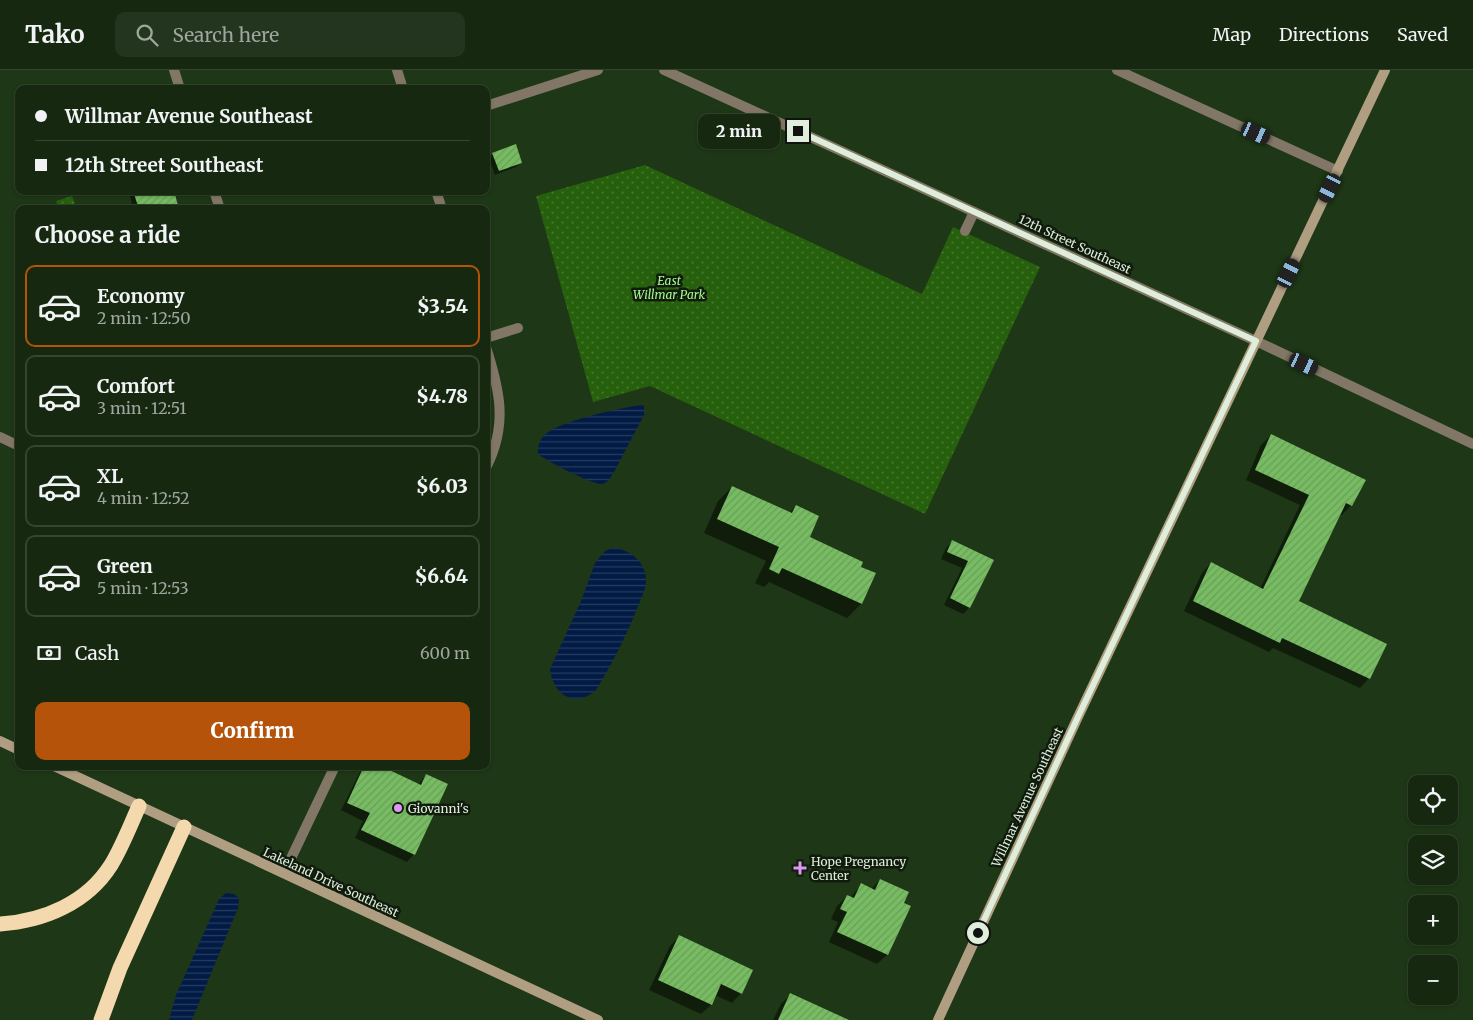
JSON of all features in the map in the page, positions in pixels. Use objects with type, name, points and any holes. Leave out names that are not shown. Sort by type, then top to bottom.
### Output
[{"type":"highway","points":[[0,924],[14,923],[47,915],[63,908],[92,888],[111,864],[139,806]]},
{"type":"highway","points":[[101,1020],[120,968],[184,827]]},
{"type":"main road","name":"Willmar Avenue Southeast","points":[[938,1020],[1077,719],[1385,70]]},
{"type":"main road","points":[[0,741],[15,748]]},
{"type":"main road","name":"Lakeland Drive Southeast","points":[[62,770],[598,1020]]},
{"type":"street","points":[[174,70],[179,85]]},
{"type":"street","points":[[397,70],[402,85]]},
{"type":"street","points":[[490,105],[598,70]]},
{"type":"street","name":"12th Street Southeast","points":[[664,70],[676,72],[974,212],[1256,341],[1473,444]]},
{"type":"street","points":[[1117,70],[1338,171]]},
{"type":"street","points":[[965,231],[974,212]]},
{"type":"street","points":[[490,337],[518,328]]},
{"type":"street","points":[[490,361],[498,390],[500,418],[497,443],[490,459]]},
{"type":"street","points":[[0,437],[15,444]]},
{"type":"street","points":[[284,873],[333,770]]},
{"type":"green space","name":"East Willmar Park","points":[[645,165],[922,294],[953,227],[1040,267],[925,514],[650,386],[593,402],[536,196]]},
{"type":"green space","points":[[72,196],[75,205],[58,205],[56,201]]},
{"type":"water","points":[[641,405],[644,406],[644,415],[613,474],[602,484],[580,477],[538,454],[538,447],[542,438],[558,427],[594,415]]},
{"type":"water","points":[[613,548],[626,551],[637,559],[644,570],[646,586],[626,634],[596,690],[588,696],[573,699],[560,692],[552,678],[550,669],[581,601],[595,563],[605,551]]},
{"type":"water","points":[[226,893],[234,894],[239,898],[238,908],[192,1020],[169,1020],[176,995],[219,899]]},
{"type":"building","points":[[516,144],[522,163],[499,171],[492,153]]},
{"type":"building","points":[[134,195],[175,195],[178,205],[138,205]]},
{"type":"building","points":[[1271,434],[1366,480],[1352,506],[1346,503],[1299,601],[1387,644],[1370,679],[1282,638],[1280,643],[1193,601],[1211,562],[1263,589],[1309,495],[1255,470]]},
{"type":"building","points":[[732,486],[792,513],[796,505],[819,516],[810,537],[863,562],[861,567],[876,573],[862,604],[782,568],[779,574],[769,569],[779,547],[717,519]]},
{"type":"building","points":[[952,540],[994,560],[970,608],[950,598],[968,561],[947,552]]},
{"type":"building","name":"Giovanni's","points":[[362,770],[389,770],[421,785],[426,774],[448,784],[415,855],[361,830],[370,813],[347,803]]},
{"type":"building","points":[[880,879],[909,892],[904,903],[911,906],[888,955],[837,932],[847,912],[840,909],[847,895],[854,898],[861,883],[875,890]]},
{"type":"building","points":[[679,935],[753,970],[742,994],[721,984],[712,1005],[658,980]]},
{"type":"building","points":[[790,993],[849,1020],[778,1020]]},
{"type":"place","name":"Giovanni's","points":[[398,808]]},
{"type":"place","name":"Hope Pregnancy Center","points":[[800,868]]},
{"type":"route","points":[[798,131],[1256,341],[978,933]]}]
